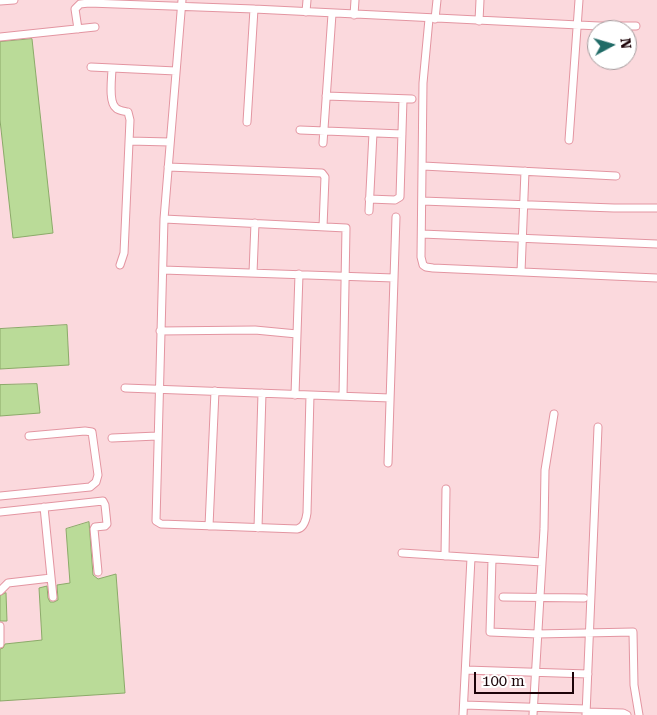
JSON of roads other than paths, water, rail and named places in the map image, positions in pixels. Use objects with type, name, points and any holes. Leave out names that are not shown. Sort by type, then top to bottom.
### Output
[{"type":"street","points":[[1,1],[14,0]]},
{"type":"street","points":[[306,12],[307,0]]},
{"type":"street","points":[[354,15],[355,0]]},
{"type":"street","points":[[437,0],[432,19],[423,83],[422,265],[426,268],[657,278]]},
{"type":"street","points":[[479,21],[480,0]]},
{"type":"street","points":[[569,140],[579,0]]},
{"type":"street","points":[[78,29],[75,8],[82,3],[96,2],[182,4],[332,14],[587,26]]},
{"type":"street","points":[[182,4],[164,220],[156,521],[161,524],[296,530],[301,528],[307,513],[310,395]]},
{"type":"street","points":[[247,122],[254,9]]},
{"type":"street","points":[[323,143],[332,14]]},
{"type":"street","points":[[0,37],[94,27]]},
{"type":"street","points":[[91,67],[176,71]]},
{"type":"street","points":[[112,68],[112,100],[116,108],[128,112],[129,115],[124,253],[120,265]]},
{"type":"street","points":[[326,96],[412,99]]},
{"type":"street","points":[[369,199],[395,200],[400,198],[403,98]]},
{"type":"street","points":[[300,130],[402,134]]},
{"type":"street","points":[[369,211],[373,133]]},
{"type":"street","points":[[129,140],[170,142]]},
{"type":"street","points":[[423,166],[616,176]]},
{"type":"street","points":[[168,167],[322,173],[325,175],[324,227]]},
{"type":"street","points":[[521,272],[525,171]]},
{"type":"street","points":[[422,201],[657,208]]},
{"type":"street","points":[[388,463],[396,217]]},
{"type":"street","points":[[164,220],[343,227],[346,229],[343,396]]},
{"type":"street","points":[[253,273],[255,224]]},
{"type":"street","points":[[422,234],[657,244]]},
{"type":"street","points":[[162,270],[394,278]]},
{"type":"street","points":[[295,395],[299,274]]},
{"type":"street","points":[[160,331],[255,330],[297,334]]},
{"type":"street","points":[[125,388],[390,398]]},
{"type":"street","points":[[209,526],[215,391]]},
{"type":"street","points":[[258,528],[262,393]]},
{"type":"street","points":[[533,711],[546,459],[554,414]]},
{"type":"street","points":[[586,712],[598,427]]},
{"type":"street","points":[[0,496],[90,487],[96,482],[98,475],[92,432],[29,436]]},
{"type":"street","points":[[112,438],[157,436]]},
{"type":"street","points":[[445,556],[446,489]]},
{"type":"street","points":[[0,512],[100,500],[104,502],[107,524],[95,527],[94,530],[98,572]]},
{"type":"street","points":[[44,507],[53,597]]},
{"type":"street","points":[[402,553],[542,562]]},
{"type":"street","points":[[464,715],[471,558]]},
{"type":"street","points":[[492,559],[489,632],[538,634],[633,632],[634,685],[639,715]]},
{"type":"street","points":[[0,591],[8,583],[51,578]]},
{"type":"street","points":[[503,597],[584,598]]},
{"type":"street","points":[[0,626],[0,644]]},
{"type":"street","points":[[466,670],[588,674]]},
{"type":"street","points":[[464,705],[533,711],[623,713],[626,715]]}]
